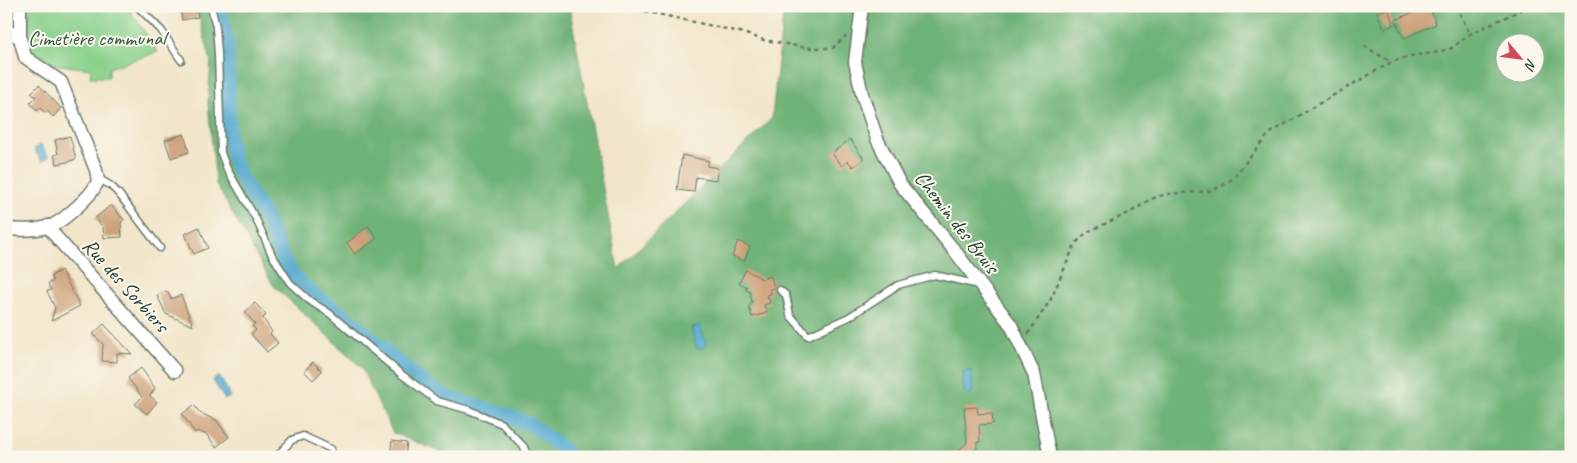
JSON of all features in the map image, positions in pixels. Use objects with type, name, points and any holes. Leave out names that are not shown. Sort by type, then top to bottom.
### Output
[{"type":"street","points":[[20,6],[20,38],[25,58],[61,82],[98,178]]},
{"type":"street","name":"Chemin des Bruis","points":[[862,6],[855,62],[862,94],[877,140],[900,184],[1011,325],[1034,374],[1050,457]]},
{"type":"street","points":[[6,30],[20,38]]},
{"type":"street","name":"Rue des Sorbiers","points":[[6,229],[33,230],[54,225],[76,209],[96,185],[98,178]]},
{"type":"street","name":"Rue des Sorbiers","points":[[48,226],[175,371]]},
{"type":"lane","points":[[137,6],[162,30],[181,60]]},
{"type":"lane","points":[[211,6],[216,27],[218,54],[221,153],[227,169],[256,219],[272,255],[290,282],[310,301],[329,313],[401,374],[437,401],[469,410],[502,424],[524,447],[528,457]]},
{"type":"lane","points":[[98,178],[111,186],[160,248]]},
{"type":"lane","points":[[780,290],[786,295],[790,315],[808,336],[849,317],[898,285],[934,276],[982,286]]},
{"type":"lane","points":[[276,457],[292,440],[303,436],[331,449]]},
{"type":"path","points":[[621,6],[740,32],[764,40],[808,48],[834,48],[860,23]]},
{"type":"path","points":[[1456,6],[1470,34]]},
{"type":"path","points":[[1019,341],[1029,333],[1051,299],[1075,244],[1087,232],[1131,212],[1158,196],[1210,191],[1222,186],[1232,179],[1269,134],[1391,62],[1410,56],[1434,53],[1452,48],[1470,34],[1529,6]]},
{"type":"path","points":[[1364,46],[1391,62]]},
{"type":"green space","name":"Cimetière communal","points":[[28,6],[127,6],[158,52],[109,68],[109,77],[90,77],[91,69],[45,63],[30,55]]},
{"type":"green space","points":[[196,6],[569,6],[618,269],[772,118],[784,6],[1571,6],[1571,457],[454,457],[393,433],[361,367],[273,285],[216,184],[208,103],[211,61]]},
{"type":"water","points":[[41,145],[49,157],[42,162],[34,149]]},
{"type":"water","points":[[700,325],[707,346],[697,349],[691,328]]},
{"type":"water","points":[[963,371],[972,371],[973,392],[970,396],[964,392]]},
{"type":"water","points":[[219,376],[231,396],[225,400],[213,380]]},
{"type":"building","points":[[180,6],[196,6],[198,17],[182,20]]},
{"type":"building","points":[[1429,6],[1436,24],[1404,38],[1395,20]]},
{"type":"building","points":[[1388,9],[1394,25],[1384,29],[1377,12]]},
{"type":"building","points":[[39,85],[61,108],[53,117],[47,111],[45,113],[40,108],[37,111],[30,103],[36,97],[31,93]]},
{"type":"building","points":[[184,134],[189,152],[171,158],[165,140]]},
{"type":"building","points":[[70,136],[76,159],[57,164],[54,155],[58,154],[55,140]]},
{"type":"building","points":[[850,139],[864,159],[853,167],[848,161],[842,166],[832,153]]},
{"type":"building","points":[[682,155],[709,161],[707,166],[718,168],[716,180],[696,177],[694,192],[677,190]]},
{"type":"building","points":[[111,205],[124,220],[121,222],[122,237],[104,238],[103,227],[95,218]]},
{"type":"building","points":[[368,226],[377,238],[355,254],[347,243]]},
{"type":"building","points":[[199,227],[208,248],[194,254],[185,234]]},
{"type":"building","points":[[738,241],[750,247],[744,261],[732,256]]},
{"type":"building","points":[[61,270],[80,306],[51,321],[55,308],[47,291],[51,290],[48,284],[53,281],[51,276]]},
{"type":"building","points":[[746,270],[762,279],[771,276],[774,288],[770,289],[771,294],[767,295],[770,303],[764,305],[767,313],[752,317],[749,307],[752,302],[750,292],[745,289],[747,287],[739,283]]},
{"type":"building","points":[[167,291],[171,299],[181,295],[193,326],[166,314],[157,295]]},
{"type":"building","points":[[255,303],[266,315],[263,318],[272,332],[270,334],[278,343],[267,352],[251,334],[256,330],[252,326],[255,324],[245,312]]},
{"type":"building","points":[[104,324],[132,354],[117,353],[117,362],[102,361],[103,344],[93,334]]},
{"type":"building","points":[[313,362],[322,371],[313,380],[304,371]]},
{"type":"building","points":[[141,368],[155,388],[150,396],[157,402],[147,414],[135,404],[142,397],[128,378]]},
{"type":"building","points":[[194,405],[200,413],[216,420],[229,437],[216,447],[207,435],[197,431],[195,433],[182,414]]},
{"type":"building","points":[[977,407],[978,414],[992,413],[993,424],[979,425],[980,442],[977,442],[977,448],[966,457],[951,457],[967,443],[964,408]]},
{"type":"building","points":[[392,441],[407,443],[405,457],[390,455]]},
{"type":"waterway","points":[[218,6],[228,51],[229,137],[233,158],[240,176],[263,213],[286,265],[293,275],[309,291],[350,320],[428,387],[449,398],[504,414],[533,426],[571,457]]}]
